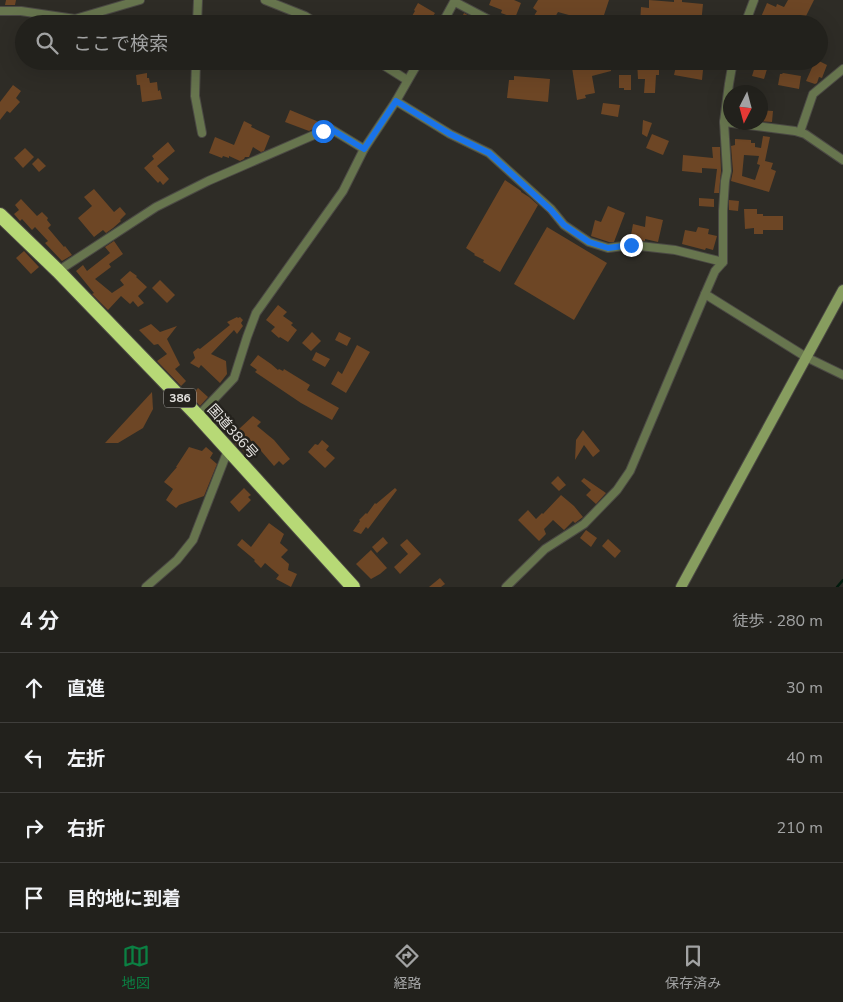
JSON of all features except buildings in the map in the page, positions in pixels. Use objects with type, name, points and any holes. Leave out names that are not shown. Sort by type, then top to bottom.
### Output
[{"type":"highway","name":"国道386号","points":[[0,215],[198,416],[353,587]]},
{"type":"street","points":[[89,15],[140,0]]},
{"type":"street","points":[[197,15],[198,0]]},
{"type":"street","points":[[265,0],[302,15]]},
{"type":"street","points":[[748,15],[754,0]]},
{"type":"street","points":[[447,15],[455,1],[480,15]]},
{"type":"street","points":[[0,10],[48,15]]},
{"type":"street","points":[[800,132],[813,94],[843,69]]},
{"type":"street","points":[[196,70],[195,96],[202,132]]},
{"type":"street","points":[[391,70],[407,80]]},
{"type":"street","points":[[198,416],[234,378],[256,313],[343,191],[364,149],[396,101],[413,70]]},
{"type":"street","points":[[729,85],[731,70]]},
{"type":"street","points":[[396,101],[450,134],[489,153],[551,210],[564,225],[589,242],[608,248],[631,245],[675,250],[723,262]]},
{"type":"street","points":[[768,128],[805,134],[843,160]]},
{"type":"street","points":[[58,272],[156,207],[323,131],[331,129],[364,149]]},
{"type":"street","points":[[506,587],[545,549],[584,524],[617,490],[630,471],[715,271],[723,262],[723,211],[727,171],[724,130]]},
{"type":"street","points":[[681,587],[843,290]]},
{"type":"street","points":[[705,294],[806,357],[843,375]]},
{"type":"street","points":[[146,587],[177,560],[193,540],[228,450]]},
{"type":"waterway","points":[[837,587],[843,580]]},
{"type":"route","points":[[323,131],[331,129],[364,149],[396,101],[450,134],[489,153],[551,210],[564,225],[589,242],[608,248],[631,245]]}]
